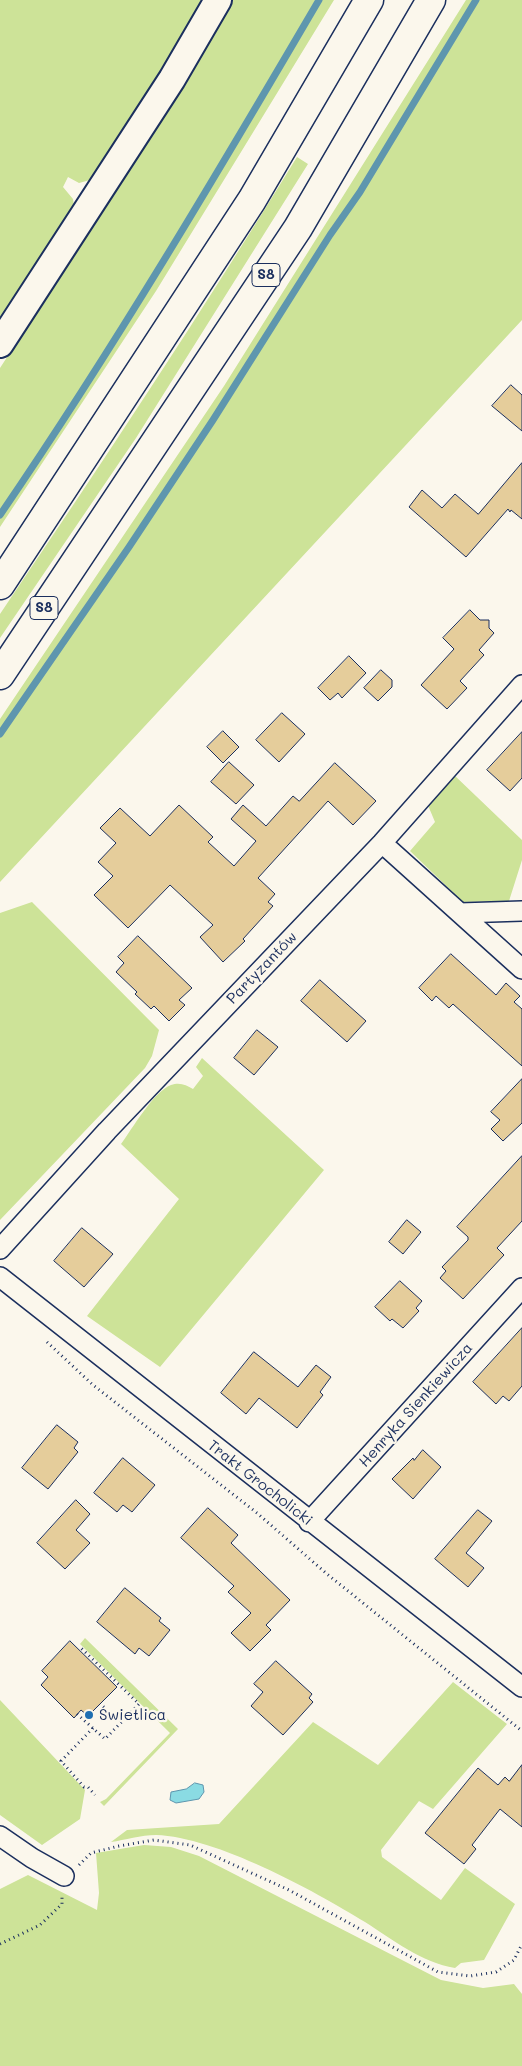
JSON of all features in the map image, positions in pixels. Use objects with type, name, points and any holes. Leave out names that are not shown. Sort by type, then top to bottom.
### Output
[{"type":"highway","points":[[0,585],[252,200],[369,0]]},
{"type":"highway","name":"S8","points":[[0,675],[298,228],[431,0]]},
{"type":"street","points":[[0,344],[172,79],[218,0]]},
{"type":"street","name":"Partyzantów","points":[[0,1249],[107,1130],[382,843],[522,685]]},
{"type":"street","points":[[382,843],[522,969]]},
{"type":"street","points":[[460,913],[522,910]]},
{"type":"street","name":"Trakt Grocholicki","points":[[0,1277],[309,1522],[522,1687]]},
{"type":"street","name":"Henryka Sienkiewicza","points":[[309,1522],[522,1288]]},
{"type":"street","points":[[0,1836],[32,1858],[64,1876]]},
{"type":"path","points":[[45,1340],[94,1385],[257,1513],[327,1574],[522,1731]]},
{"type":"path","points":[[78,1714],[105,1740],[139,1704],[80,1647]]},
{"type":"path","points":[[93,1728],[61,1761],[84,1787],[88,1787],[95,1794]]},
{"type":"path","points":[[0,1944],[40,1925],[62,1904],[64,1876],[81,1864],[91,1853],[154,1840],[190,1845],[288,1890],[438,1972],[470,1976],[496,1972],[514,1960],[522,1944]]},
{"type":"green space","points":[[0,0],[202,0],[162,69],[90,180],[79,183],[68,177],[63,187],[73,199],[74,206],[0,319]]},
{"type":"green space","points":[[233,0],[334,0],[156,291],[0,527],[0,368],[192,72]]},
{"type":"green space","points":[[466,0],[522,0],[522,320],[0,882],[0,719],[224,386]]},
{"type":"green space","points":[[297,157],[308,164],[136,438],[0,638],[0,614],[151,387]]},
{"type":"green space","points":[[453,774],[522,840],[522,860],[509,901],[463,902],[410,851],[435,822],[427,803]]},
{"type":"green space","points":[[32,902],[159,1030],[152,1056],[145,1068],[0,1220],[0,913]]},
{"type":"green space","points":[[202,1058],[324,1170],[160,1367],[87,1316],[179,1199],[121,1144],[151,1102],[164,1089],[171,1085],[180,1084],[193,1089],[203,1076],[196,1067]]},
{"type":"green space","points":[[85,1638],[178,1729],[104,1806],[100,1802],[106,1799],[170,1733],[80,1644]]},
{"type":"green space","points":[[453,1682],[507,1724],[433,1809],[419,1801],[381,1850],[382,1857],[441,1900],[465,1868],[515,1904],[484,1960],[461,1963],[455,1968],[431,1961],[408,1950],[344,1909],[292,1881],[264,1867],[207,1845],[180,1838],[156,1835],[111,1842],[127,1830],[219,1824],[313,1722],[378,1765]]},
{"type":"green space","points":[[0,1700],[85,1790],[80,1819],[42,1845],[0,1815]]},
{"type":"green space","points":[[144,1845],[171,1847],[199,1856],[441,1980],[483,1988],[514,1984],[522,1994],[522,2066],[0,2066],[0,1889],[28,1875],[97,1910],[99,1893],[96,1853]]},
{"type":"water","points":[[195,1783],[203,1785],[204,1792],[199,1799],[176,1803],[170,1800],[171,1792],[186,1789]]},
{"type":"building","points":[[511,385],[522,395],[522,431],[492,406]]},
{"type":"building","points":[[522,463],[522,519],[508,509],[466,557],[409,507],[422,490],[442,508],[455,494],[478,514]]},
{"type":"building","points":[[470,610],[480,620],[489,620],[489,628],[494,633],[479,650],[484,655],[460,681],[467,688],[447,709],[421,685],[454,649],[443,638]]},
{"type":"building","points":[[349,656],[366,673],[342,698],[338,693],[330,700],[318,688]]},
{"type":"building","points":[[381,670],[392,680],[392,687],[378,701],[364,688]]},
{"type":"building","points":[[282,713],[305,734],[279,762],[256,740]]},
{"type":"building","points":[[223,731],[239,747],[223,763],[207,747]]},
{"type":"building","points":[[522,732],[522,778],[510,791],[487,770]]},
{"type":"building","points":[[229,762],[254,785],[236,804],[211,782]]},
{"type":"building","points":[[335,763],[376,801],[353,825],[328,801],[258,878],[275,894],[268,902],[273,906],[243,939],[245,941],[223,962],[200,937],[213,925],[170,885],[128,928],[94,895],[113,876],[98,862],[116,843],[100,828],[120,808],[150,836],[179,805],[213,837],[208,842],[234,866],[256,841],[231,819],[243,805],[266,826],[293,796],[299,801]]},
{"type":"building","points":[[138,936],[192,988],[179,1000],[185,1005],[169,1021],[154,1006],[151,1009],[135,994],[137,992],[116,972],[124,963],[118,957]]},
{"type":"building","points":[[451,954],[496,995],[506,983],[520,996],[514,1002],[522,1009],[522,1066],[453,1004],[449,1008],[436,996],[432,1001],[419,988]]},
{"type":"building","points":[[320,980],[366,1021],[347,1042],[301,1001]]},
{"type":"building","points":[[257,1030],[278,1047],[254,1075],[234,1058]]},
{"type":"building","points":[[522,1079],[522,1123],[503,1141],[491,1129],[500,1120],[491,1112]]},
{"type":"building","points":[[522,1156],[522,1221],[497,1248],[504,1255],[463,1299],[440,1278],[446,1271],[442,1267],[468,1240],[468,1237],[457,1227]]},
{"type":"building","points":[[407,1220],[421,1232],[403,1254],[389,1242]]},
{"type":"building","points":[[82,1228],[113,1254],[84,1287],[54,1261]]},
{"type":"building","points":[[400,1281],[422,1301],[416,1308],[419,1311],[403,1328],[392,1319],[390,1321],[375,1307]]},
{"type":"building","points":[[522,1328],[522,1386],[509,1401],[503,1396],[496,1404],[473,1382]]},
{"type":"building","points":[[254,1352],[298,1387],[316,1365],[331,1377],[320,1392],[323,1395],[297,1428],[259,1398],[246,1414],[221,1393]]},
{"type":"building","points":[[57,1425],[78,1442],[74,1448],[78,1452],[48,1489],[22,1468]]},
{"type":"building","points":[[423,1450],[441,1467],[413,1499],[392,1479]]},
{"type":"building","points":[[123,1458],[155,1485],[132,1512],[123,1505],[117,1512],[94,1493]]},
{"type":"building","points":[[76,1500],[90,1514],[76,1530],[90,1543],[65,1569],[37,1543]]},
{"type":"building","points":[[208,1508],[238,1535],[231,1543],[290,1600],[266,1625],[271,1630],[250,1651],[231,1633],[251,1613],[228,1592],[234,1586],[181,1538]]},
{"type":"building","points":[[478,1510],[492,1521],[466,1553],[484,1568],[468,1587],[435,1559]]},
{"type":"building","points":[[125,1588],[161,1618],[159,1621],[170,1630],[149,1656],[139,1648],[135,1654],[97,1622]]},
{"type":"building","points":[[70,1641],[117,1687],[88,1716],[81,1710],[74,1718],[41,1685],[48,1677],[42,1671]]},
{"type":"building","points":[[276,1661],[312,1694],[309,1698],[313,1702],[283,1735],[251,1706],[263,1692],[254,1684]]},
{"type":"building","points":[[522,1765],[522,1827],[500,1809],[472,1845],[476,1849],[464,1864],[425,1833],[478,1768],[498,1785],[505,1777],[509,1781]]},
{"type":"waterway","points":[[0,515],[124,325],[319,0]]},
{"type":"waterway","points":[[0,734],[129,547],[213,420],[330,235],[360,192],[476,0]]},
{"type":"place","name":"Świetlica","points":[[89,1715]]}]
